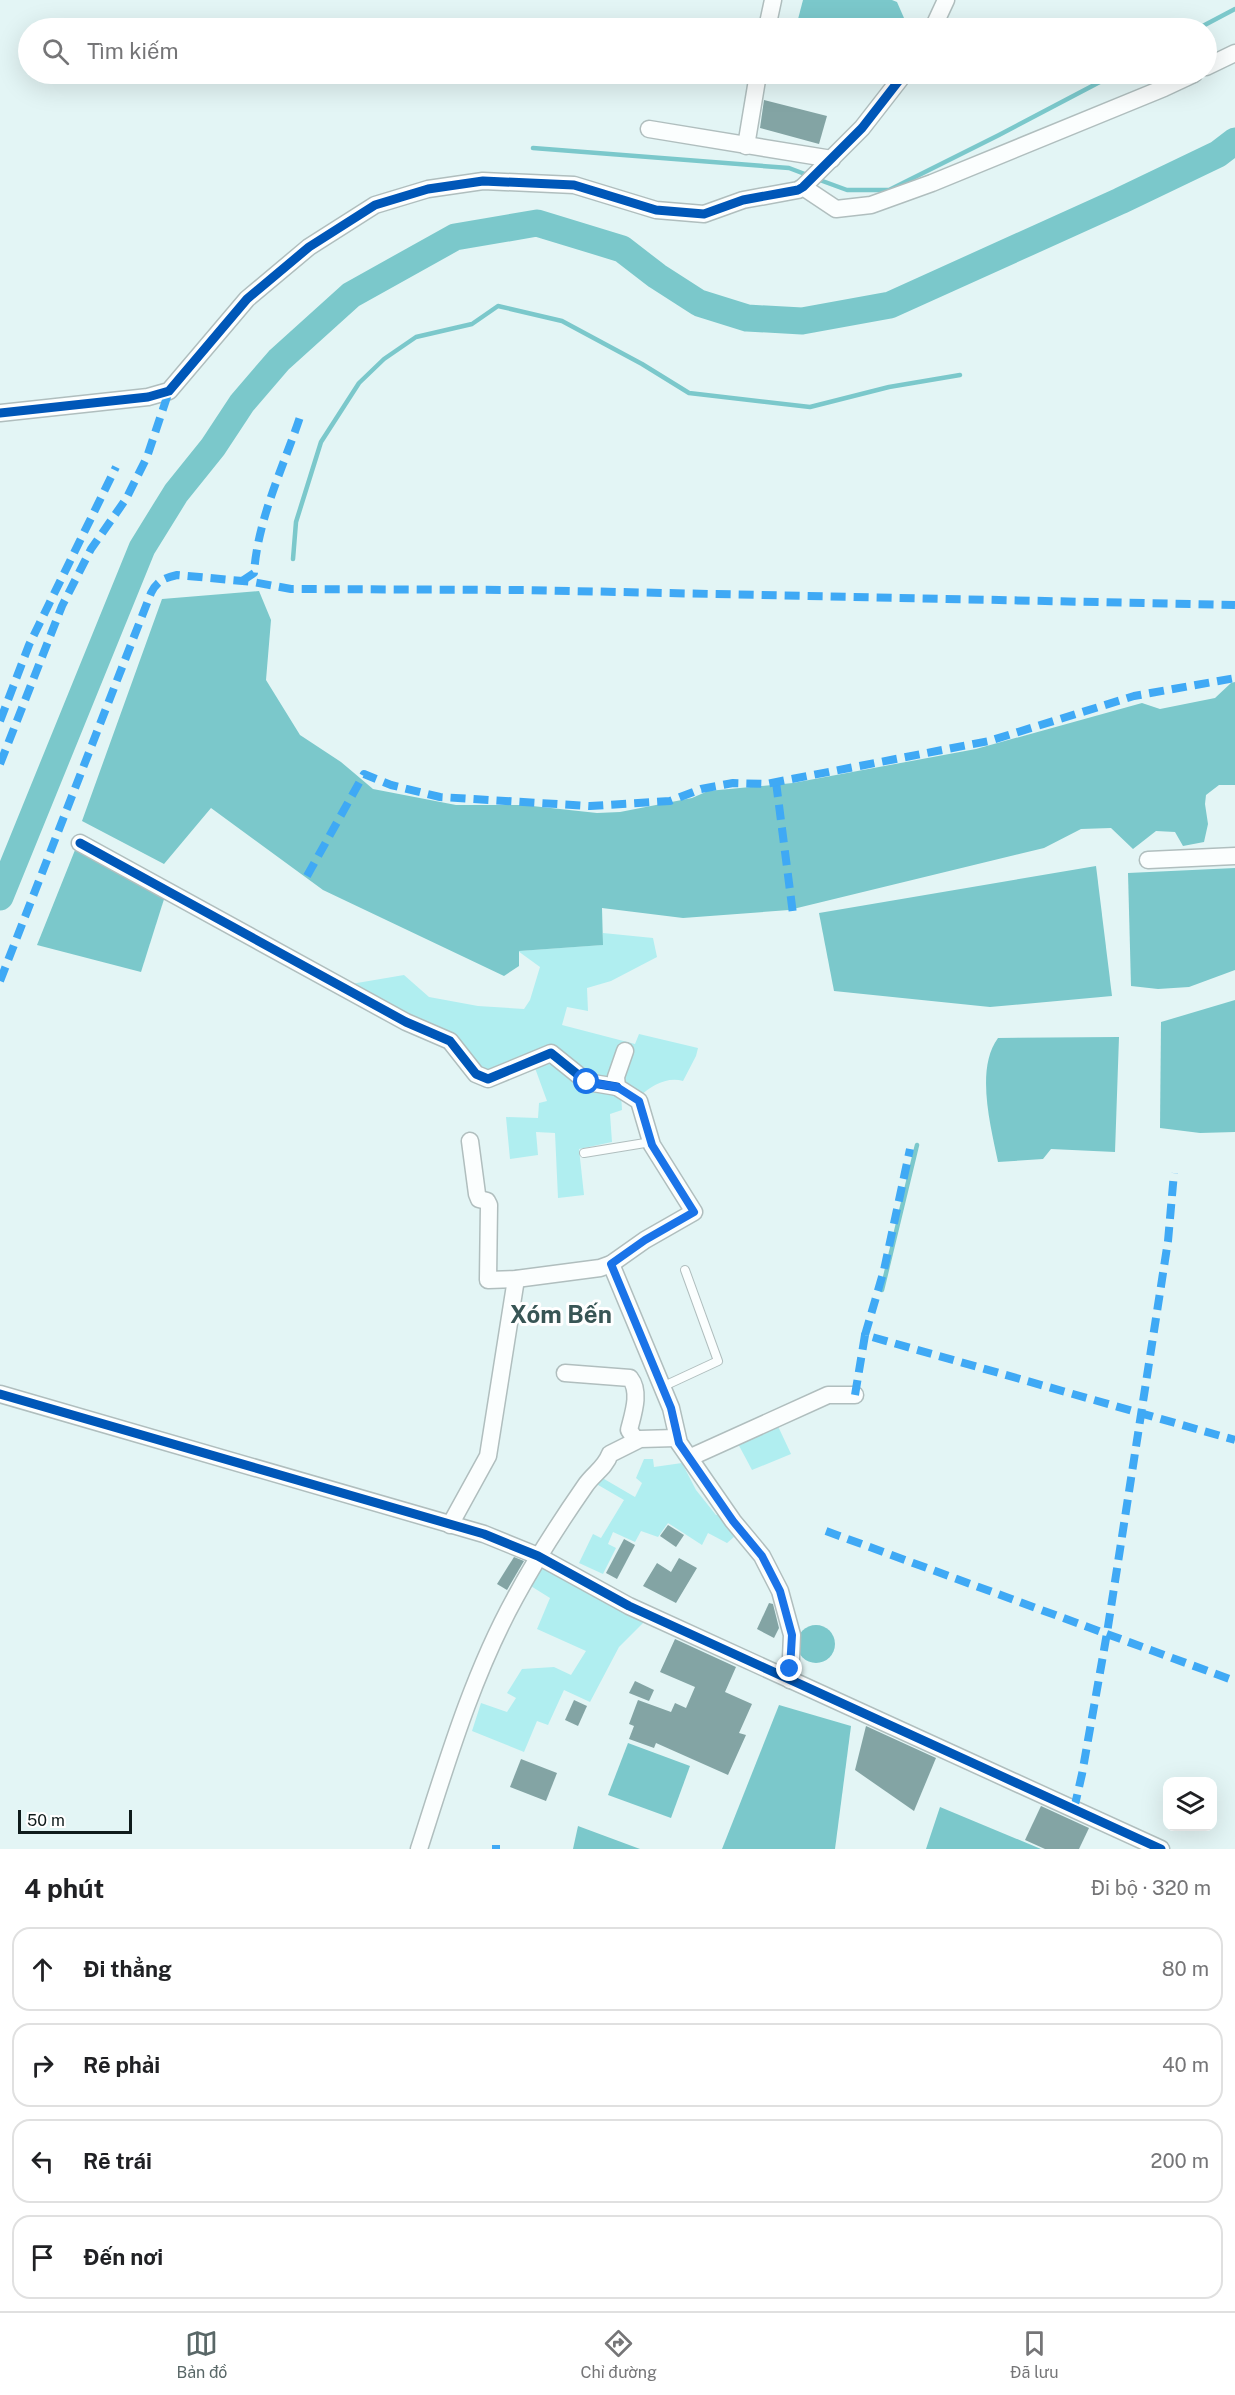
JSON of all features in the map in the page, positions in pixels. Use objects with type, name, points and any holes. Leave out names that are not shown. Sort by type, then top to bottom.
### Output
[{"type":"street","points":[[769,18],[773,0]]},
{"type":"street","points":[[938,18],[946,0]]},
{"type":"street","points":[[1217,62],[1235,53]]},
{"type":"street","points":[[746,147],[756,84]]},
{"type":"street","points":[[0,413],[148,397],[169,391],[247,299],[309,247],[375,205],[428,189],[483,181],[574,185],[656,210],[704,214],[743,200],[798,190],[809,182],[862,128],[896,84]]},
{"type":"street","points":[[809,182],[836,209],[871,205],[1173,84]]},
{"type":"street","points":[[649,129],[746,147],[832,159]]},
{"type":"street","points":[[80,843],[231,927],[301,962],[406,1022],[450,1041],[476,1074],[488,1079],[551,1053],[587,1082],[617,1087],[639,1101],[651,1142],[694,1212],[645,1240],[611,1264],[600,1268],[516,1279],[488,1280],[489,1205],[487,1201],[479,1199],[477,1194],[470,1141]]},
{"type":"street","points":[[1148,860],[1235,856]]},
{"type":"street","points":[[617,1087],[616,1077],[625,1051]]},
{"type":"street","points":[[611,1264],[650,1352],[671,1408],[676,1438],[733,1521],[762,1556],[780,1591],[792,1635],[790,1680]]},
{"type":"street","points":[[450,1524],[489,1456],[516,1279]]},
{"type":"street","points":[[565,1373],[630,1378],[635,1383],[636,1399],[629,1430],[636,1440]]},
{"type":"street","points":[[0,1394],[484,1534],[538,1556],[629,1606],[1161,1849]]},
{"type":"street","points":[[691,1457],[828,1395],[855,1395]]},
{"type":"street","points":[[419,1849],[448,1758],[491,1645],[538,1556],[587,1483],[607,1463],[610,1454],[636,1440],[676,1438]]},
{"type":"lane","points":[[584,1154],[651,1142]]},
{"type":"lane","points":[[662,1387],[718,1361],[685,1270]]},
{"type":"shaded area","points":[[803,0],[892,0],[897,2],[904,18],[798,18]]},
{"type":"shaded area","points":[[259,591],[271,620],[266,680],[300,735],[341,762],[373,789],[456,805],[523,805],[597,813],[620,812],[692,798],[708,791],[793,783],[976,749],[1142,703],[1160,709],[1215,698],[1235,682],[1235,785],[1219,785],[1206,795],[1208,824],[1204,842],[1183,846],[1175,832],[1156,831],[1133,849],[1111,828],[1081,829],[1044,848],[789,910],[683,918],[602,908],[603,945],[519,951],[519,966],[504,976],[323,890],[211,808],[164,864],[82,821],[162,599]]},
{"type":"shaded area","points":[[75,850],[165,896],[141,972],[37,945]]},
{"type":"shaded area","points":[[1096,866],[1112,996],[990,1007],[834,991],[819,913]]},
{"type":"shaded area","points":[[1235,868],[1235,970],[1189,987],[1158,989],[1131,986],[1128,873]]},
{"type":"shaded area","points":[[603,933],[653,938],[657,957],[611,981],[587,988],[588,1011],[567,1007],[562,1025],[635,1044],[639,1034],[698,1048],[683,1081],[671,1080],[660,1083],[640,1096],[621,1093],[622,1110],[610,1114],[612,1142],[579,1149],[584,1195],[558,1198],[555,1133],[536,1132],[538,1155],[510,1159],[506,1117],[538,1118],[539,1103],[547,1101],[531,1057],[488,1075],[461,1049],[351,984],[404,975],[429,997],[478,1006],[524,1009],[530,1000],[540,967],[518,951],[602,945]]},
{"type":"shaded area","points":[[1235,1000],[1235,1132],[1200,1133],[1160,1128],[1161,1022]]},
{"type":"shaded area","points":[[1119,1037],[1115,1152],[1051,1149],[1043,1159],[998,1162],[989,1116],[986,1082],[991,1051],[998,1038]]},
{"type":"shaded area","points":[[776,1422],[791,1454],[752,1470],[736,1440]]},
{"type":"shaded area","points":[[644,1459],[653,1459],[654,1467],[682,1463],[696,1490],[716,1515],[721,1513],[735,1536],[727,1543],[708,1533],[702,1545],[668,1523],[658,1537],[641,1531],[635,1542],[613,1532],[608,1544],[616,1548],[603,1574],[579,1563],[593,1534],[601,1538],[624,1500],[593,1482],[599,1476],[635,1497],[642,1483],[636,1478]]},
{"type":"shaded area","points":[[541,1567],[647,1619],[619,1647],[590,1702],[564,1690],[548,1725],[537,1721],[524,1752],[472,1731],[481,1703],[507,1712],[516,1698],[507,1693],[522,1669],[554,1667],[571,1675],[586,1651],[537,1629],[550,1598],[526,1583]]},
{"type":"shaded area","points":[[816,1625],[830,1630],[835,1644],[830,1658],[816,1663],[802,1658],[797,1644],[802,1630]]},
{"type":"shaded area","points":[[779,1705],[851,1726],[835,1849],[722,1849]]},
{"type":"shaded area","points":[[628,1743],[690,1766],[671,1818],[608,1795]]},
{"type":"shaded area","points":[[940,1807],[1041,1849],[926,1849]]},
{"type":"shaded area","points":[[578,1826],[640,1849],[573,1849]]},
{"type":"building","points":[[764,100],[827,116],[819,144],[760,128]]},
{"type":"building","points":[[668,1525],[684,1535],[676,1547],[660,1536]]},
{"type":"building","points":[[624,1539],[635,1545],[617,1579],[606,1573]]},
{"type":"building","points":[[514,1557],[524,1561],[507,1590],[497,1584]]},
{"type":"building","points":[[679,1558],[697,1568],[676,1603],[643,1586],[657,1563],[671,1572]]},
{"type":"building","points":[[769,1603],[773,1604],[779,1628],[774,1638],[757,1629]]},
{"type":"building","points":[[675,1639],[736,1667],[725,1692],[752,1704],[739,1733],[746,1735],[728,1775],[656,1743],[654,1748],[629,1739],[634,1726],[629,1724],[638,1700],[671,1712],[675,1703],[686,1708],[695,1687],[660,1672]]},
{"type":"building","points":[[635,1681],[654,1690],[649,1701],[629,1693]]},
{"type":"building","points":[[574,1700],[587,1706],[578,1726],[565,1720]]},
{"type":"building","points":[[866,1726],[936,1758],[914,1811],[855,1770]]},
{"type":"building","points":[[521,1759],[557,1773],[546,1801],[510,1787]]},
{"type":"building","points":[[1041,1806],[1089,1828],[1079,1849],[1045,1849],[1025,1840]]},
{"type":"waterway","points":[[1217,18],[1235,9]]},
{"type":"waterway","points":[[817,179],[847,190],[889,190],[1096,84]]},
{"type":"waterway","points":[[0,897],[142,548],[176,493],[213,447],[242,403],[279,360],[351,295],[455,237],[537,223],[622,249],[657,276],[699,303],[747,318],[802,321],[890,305],[1120,201],[1218,154],[1235,141]]},
{"type":"waterway","points":[[533,148],[789,168],[810,176]]},
{"type":"waterway","points":[[293,559],[296,522],[321,442],[359,383],[384,359],[416,337],[472,324],[498,306],[562,321],[642,364],[689,393],[810,407],[889,387],[960,375]]},
{"type":"waterway","points":[[882,1290],[917,1145]]},
{"type":"marked path","points":[[0,764],[62,606],[91,549],[126,499],[147,457],[169,391]]},
{"type":"marked path","points":[[242,581],[254,573],[260,533],[300,417]]},
{"type":"marked path","points":[[0,721],[29,645],[116,467]]},
{"type":"marked path","points":[[0,981],[151,593],[158,583],[168,577],[177,575],[253,582],[291,589],[524,590],[1235,605]]},
{"type":"marked path","points":[[307,876],[364,774],[391,785],[440,797],[590,806],[670,801],[701,789],[733,783],[766,784],[989,741],[1134,696],[1235,678]]},
{"type":"marked path","points":[[776,782],[793,914]]},
{"type":"marked path","points":[[865,1335],[884,1270],[910,1149]]},
{"type":"marked path","points":[[1074,1809],[1107,1633],[1168,1241],[1174,1173]]},
{"type":"marked path","points":[[855,1395],[865,1335],[1235,1440]]},
{"type":"marked path","points":[[826,1531],[1235,1681]]},
{"type":"cycle path","points":[[0,413],[148,397],[169,391],[247,299],[309,247],[375,205],[428,189],[483,181],[574,185],[656,210],[704,214],[743,200],[798,190],[803,187],[862,128],[896,84]]},
{"type":"cycle path","points":[[80,843],[406,1022],[450,1041],[476,1074],[488,1079],[551,1053],[587,1082],[617,1087]]},
{"type":"cycle path","points":[[0,1394],[484,1534],[538,1556],[629,1606],[1161,1849]]},
{"type":"district","name":"Xóm Bến","points":[[561,1315]]},
{"type":"route","points":[[587,1082],[617,1087],[639,1101],[652,1145],[694,1212],[645,1240],[611,1264],[650,1352],[671,1408],[676,1438],[733,1521],[762,1556],[774,1577],[792,1635],[790,1669]]}]
